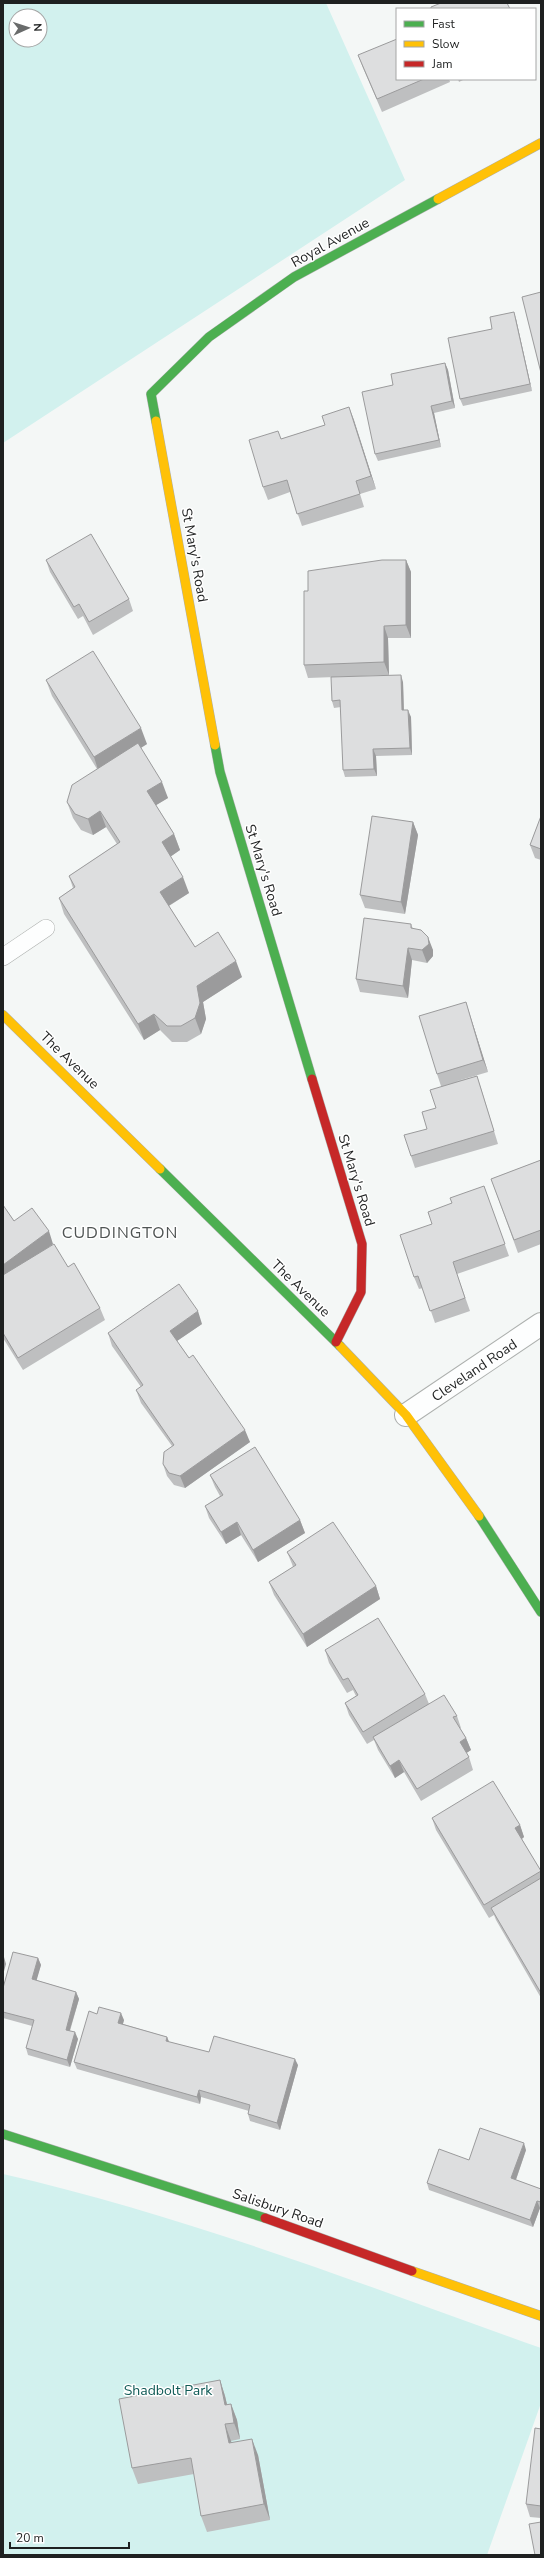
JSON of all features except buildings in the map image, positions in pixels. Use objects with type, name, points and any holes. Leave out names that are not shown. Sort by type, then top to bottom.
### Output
[{"type":"street","name":"Royal Avenue","points":[[151,394],[209,336],[294,277],[541,143]]},
{"type":"street","name":"St Mary's Road","points":[[151,394],[220,772],[362,1244],[361,1292],[336,1342]]},
{"type":"street","name":"The Avenue","points":[[3,1015],[336,1342],[406,1415],[464,1492],[541,1612]]},
{"type":"street","name":"Cleveland Road","points":[[406,1415],[541,1324]]},
{"type":"street","name":"Salisbury Road","points":[[3,2134],[218,2202],[541,2316]]},
{"type":"lane","points":[[3,957],[46,928]]},
{"type":"green space","points":[[3,3],[326,3],[405,180],[3,443]]},
{"type":"green space","name":"Shadbolt Park","points":[[3,2174],[140,2210],[207,2231],[342,2276],[541,2348],[541,2403],[487,2555],[3,2555]]},
{"type":"traffic: fast","points":[[156,421],[151,394],[209,337],[294,277],[438,199]]},
{"type":"traffic: fast","points":[[215,745],[220,772],[312,1079]]},
{"type":"traffic: fast","points":[[160,1169],[340,1346]]},
{"type":"traffic: fast","points":[[479,1516],[541,1612]]},
{"type":"traffic: fast","points":[[3,2134],[265,2218]]},
{"type":"traffic: slow","points":[[438,199],[541,143]]},
{"type":"traffic: slow","points":[[156,421],[215,745]]},
{"type":"traffic: slow","points":[[3,1015],[160,1169]]},
{"type":"traffic: slow","points":[[340,1346],[406,1415],[479,1516]]},
{"type":"traffic: slow","points":[[412,2271],[541,2316]]},
{"type":"traffic: jam","points":[[312,1079],[362,1244],[361,1292],[336,1342]]},
{"type":"traffic: jam","points":[[265,2218],[412,2271]]},
{"type":"district","name":"CUDDINGTON","points":[[120,1232]]}]
